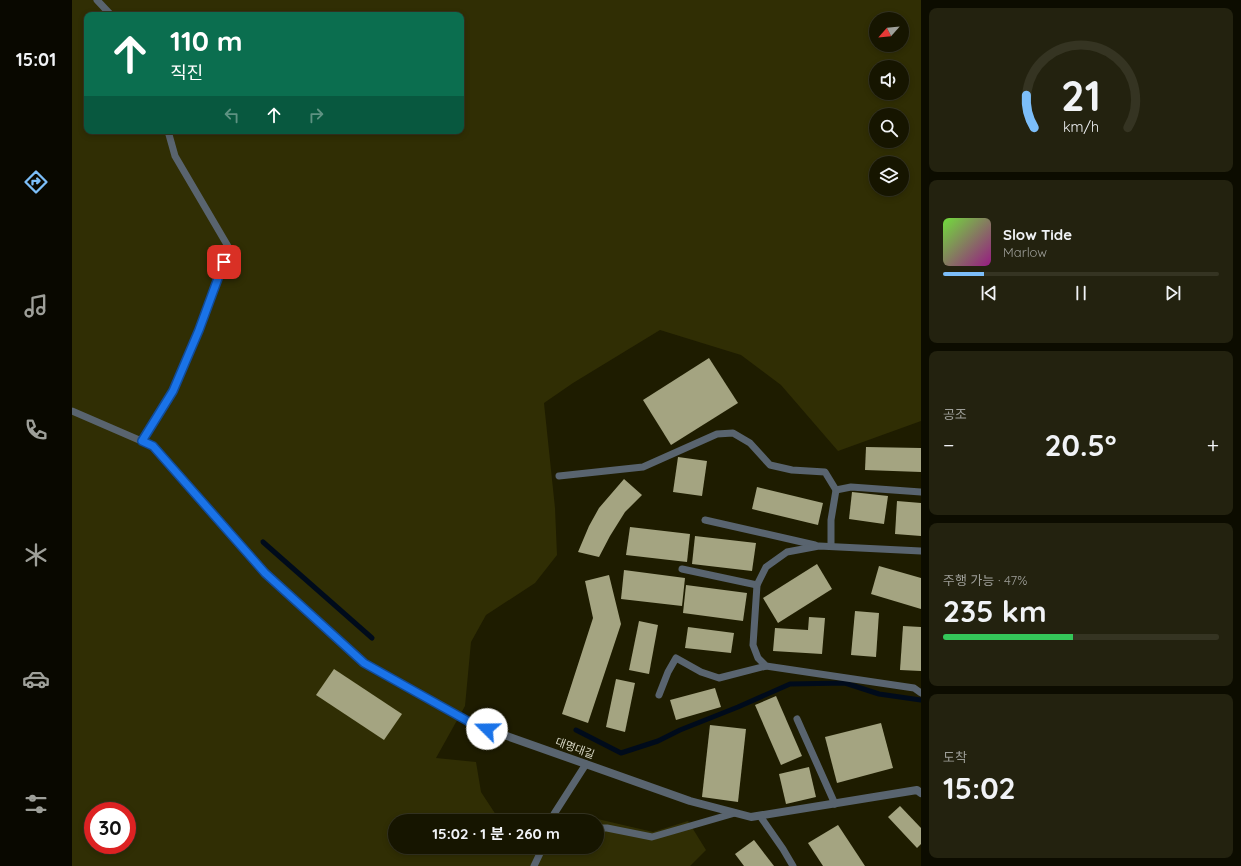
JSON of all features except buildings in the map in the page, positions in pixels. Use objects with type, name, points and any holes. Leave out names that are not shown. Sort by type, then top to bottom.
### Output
[{"type":"street","name":"대명대길","points":[[265,573],[364,663],[473,724],[690,801],[751,818],[918,790],[921,793]]},
{"type":"lane","points":[[97,0],[108,12]]},
{"type":"lane","points":[[142,441],[173,391],[199,330],[229,248],[174,156],[169,134]]},
{"type":"lane","points":[[72,412],[153,446],[265,573]]},
{"type":"lane","points":[[559,476],[643,467],[717,434],[733,433],[750,443],[770,465],[792,470],[825,472],[836,490],[831,520],[831,546]]},
{"type":"lane","points":[[836,490],[851,487],[921,492]]},
{"type":"lane","points":[[705,520],[819,546]]},
{"type":"lane","points":[[766,666],[758,658],[753,644],[757,585],[766,567],[787,552],[819,546],[921,551]]},
{"type":"lane","points":[[682,569],[757,585]]},
{"type":"lane","points":[[659,694],[668,672],[676,658],[701,672],[719,678],[766,666],[914,688],[918,691]]},
{"type":"lane","points":[[797,719],[835,804]]},
{"type":"lane","points":[[554,814],[586,764]]},
{"type":"lane","points":[[604,828],[652,837],[735,813]]},
{"type":"lane","points":[[760,816],[793,866]]},
{"type":"lane","points":[[534,866],[540,854]]},
{"type":"shaded area","points":[[72,0],[921,0],[921,421],[838,451],[781,385],[741,355],[660,330],[573,383],[544,403],[555,508],[557,555],[535,583],[486,615],[471,642],[465,706],[436,758],[476,762],[481,792],[495,814],[388,814],[388,854],[604,854],[604,821],[653,832],[688,821],[706,850],[690,866],[72,866]]},
{"type":"waterway","points":[[263,542],[372,638]]},
{"type":"waterway","points":[[576,730],[621,753],[658,741],[680,730],[790,684],[845,683],[879,694],[921,700]]},
{"type":"route","points":[[224,262],[199,330],[173,391],[142,441],[153,446],[265,573],[364,663],[473,724],[487,729]]}]
